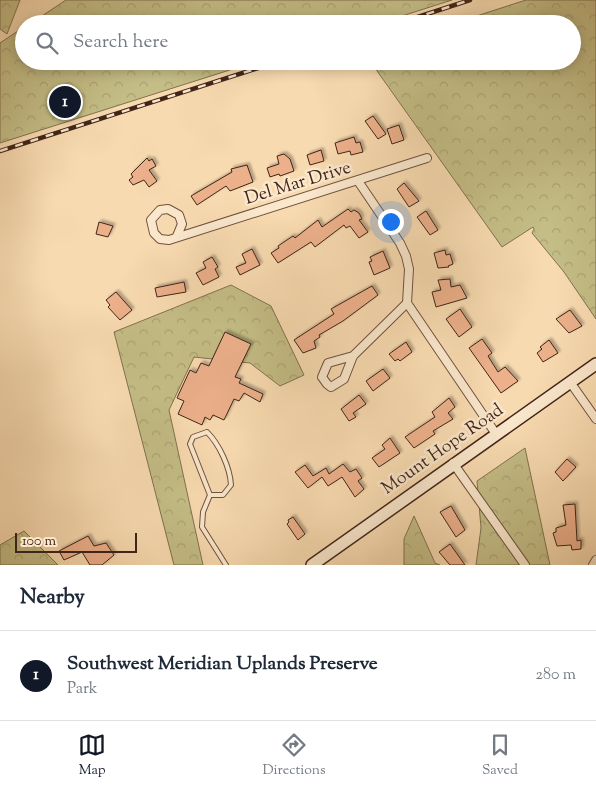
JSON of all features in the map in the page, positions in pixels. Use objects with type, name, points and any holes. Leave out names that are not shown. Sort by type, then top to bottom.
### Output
[{"type":"street","name":"Del Mar Drive","points":[[177,236],[182,224],[176,212],[164,209],[156,213],[151,220],[154,233],[165,240],[358,181],[426,158]]},
{"type":"street","points":[[358,181],[400,243],[406,256],[410,269],[407,303],[496,434]]},
{"type":"street","points":[[353,356],[407,303]]},
{"type":"street","name":"Mount Hope Road","points":[[312,565],[325,561],[453,463],[596,364]]},
{"type":"street","points":[[570,382],[596,419]]},
{"type":"street","points":[[453,463],[525,565]]},
{"type":"street","points":[[594,565],[596,560]]},
{"type":"lane","points":[[210,495],[223,495],[231,485],[215,440],[206,432],[193,437],[190,444],[210,495],[203,512],[202,527],[226,565]]},
{"type":"green space","points":[[0,0],[20,0],[7,34],[0,29]]},
{"type":"green space","points":[[66,0],[452,0],[405,15],[44,15]]},
{"type":"green space","points":[[526,0],[596,0],[596,319],[564,272],[532,233],[533,227],[502,247],[376,70],[581,70],[581,15],[480,15]]},
{"type":"green space","points":[[15,33],[15,70],[230,70],[0,143],[0,43]]},
{"type":"green space","points":[[231,285],[271,306],[304,375],[280,386],[250,363],[194,357],[169,410],[203,565],[174,565],[114,332]]},
{"type":"green space","points":[[525,448],[550,565],[476,565],[481,528],[477,481]]},
{"type":"green space","points":[[414,516],[435,563],[440,565],[404,565],[404,539]]},
{"type":"green space","points":[[24,531],[58,565],[0,565],[0,545]]},
{"type":"building","points":[[373,116],[386,134],[378,139],[365,121]]},
{"type":"building","points":[[399,125],[404,140],[392,144],[387,129]]},
{"type":"building","points":[[354,137],[356,143],[360,142],[363,152],[351,155],[350,151],[338,154],[335,143]]},
{"type":"building","points":[[321,150],[324,161],[310,165],[307,155]]},
{"type":"building","points":[[284,154],[290,159],[294,171],[270,177],[267,168],[279,164],[277,156]]},
{"type":"building","points":[[147,158],[149,161],[152,159],[156,166],[149,170],[157,181],[149,187],[144,180],[133,185],[129,180],[133,177],[131,174]]},
{"type":"building","points":[[247,165],[253,182],[230,191],[226,186],[197,205],[191,196],[232,172],[231,169]]},
{"type":"building","points":[[404,183],[419,201],[409,207],[397,189]]},
{"type":"building","points":[[348,209],[351,212],[354,210],[359,213],[362,219],[359,220],[368,232],[359,238],[350,226],[346,228],[344,225],[315,247],[311,242],[278,263],[271,253],[279,248],[278,246],[293,236],[295,238],[318,220],[322,227]]},
{"type":"building","points":[[426,211],[438,230],[430,235],[417,217]]},
{"type":"building","points":[[99,222],[113,226],[108,237],[96,234]]},
{"type":"building","points":[[252,249],[260,265],[240,275],[236,267],[246,263],[242,254]]},
{"type":"building","points":[[445,250],[446,255],[450,254],[453,264],[449,267],[438,268],[434,253]]},
{"type":"building","points":[[383,251],[390,268],[374,275],[369,262],[372,261],[370,257]]},
{"type":"building","points":[[212,257],[218,267],[215,269],[219,277],[203,285],[196,273],[206,268],[203,262]]},
{"type":"building","points":[[450,279],[451,287],[460,285],[467,298],[436,307],[432,292],[441,290],[438,280]]},
{"type":"building","points":[[184,282],[186,292],[157,297],[155,288]]},
{"type":"building","points":[[372,286],[378,295],[343,321],[319,335],[320,337],[314,341],[316,348],[303,353],[294,340],[334,314],[331,309]]},
{"type":"building","points":[[116,292],[132,310],[120,320],[108,307],[110,305],[106,300]]},
{"type":"building","points":[[460,309],[472,327],[459,337],[446,319]]},
{"type":"building","points":[[570,310],[582,326],[569,333],[556,319]]},
{"type":"building","points":[[225,332],[251,344],[235,377],[241,379],[239,383],[263,394],[260,402],[244,393],[239,401],[234,399],[224,420],[213,415],[210,420],[205,417],[202,425],[178,414],[184,401],[177,398],[190,370],[196,373],[201,363],[209,366]]},
{"type":"building","points":[[482,339],[492,353],[488,356],[498,372],[505,367],[518,381],[501,393],[469,348]]},
{"type":"building","points":[[549,340],[558,353],[543,362],[537,353],[542,349],[540,347]]},
{"type":"building","points":[[406,342],[412,352],[400,361],[398,359],[395,361],[389,354]]},
{"type":"building","points":[[383,369],[390,378],[373,391],[366,381]]},
{"type":"building","points":[[359,395],[366,404],[353,413],[356,417],[349,421],[341,409]]},
{"type":"building","points":[[449,398],[455,407],[448,413],[453,419],[433,431],[435,434],[414,448],[405,437],[435,417],[432,412]]},
{"type":"building","points":[[390,438],[400,453],[379,467],[372,458],[385,449],[382,445]]},
{"type":"building","points":[[567,459],[576,467],[563,481],[555,472]]},
{"type":"building","points":[[343,464],[350,472],[356,469],[362,478],[358,481],[364,489],[355,497],[342,477],[328,486],[322,477],[308,488],[295,472],[305,465],[313,476],[326,468],[329,474]]},
{"type":"building","points":[[575,504],[577,541],[581,540],[581,549],[572,550],[571,545],[557,546],[553,533],[556,532],[556,528],[566,525],[563,505]]},
{"type":"building","points":[[451,506],[465,530],[456,537],[440,512]]},
{"type":"building","points":[[293,517],[305,534],[298,540],[287,524],[288,520]]},
{"type":"building","points":[[88,536],[94,546],[106,543],[114,555],[102,565],[90,565],[82,552],[64,560],[59,551]]},
{"type":"building","points":[[450,544],[465,565],[450,565],[439,552]]},
{"type":"railway","points":[[424,15],[470,0]]},
{"type":"railway","points":[[0,151],[252,70]]},
{"type":"place","name":"Southwest Meridian Uplands Preserve","points":[[65,102]]}]
